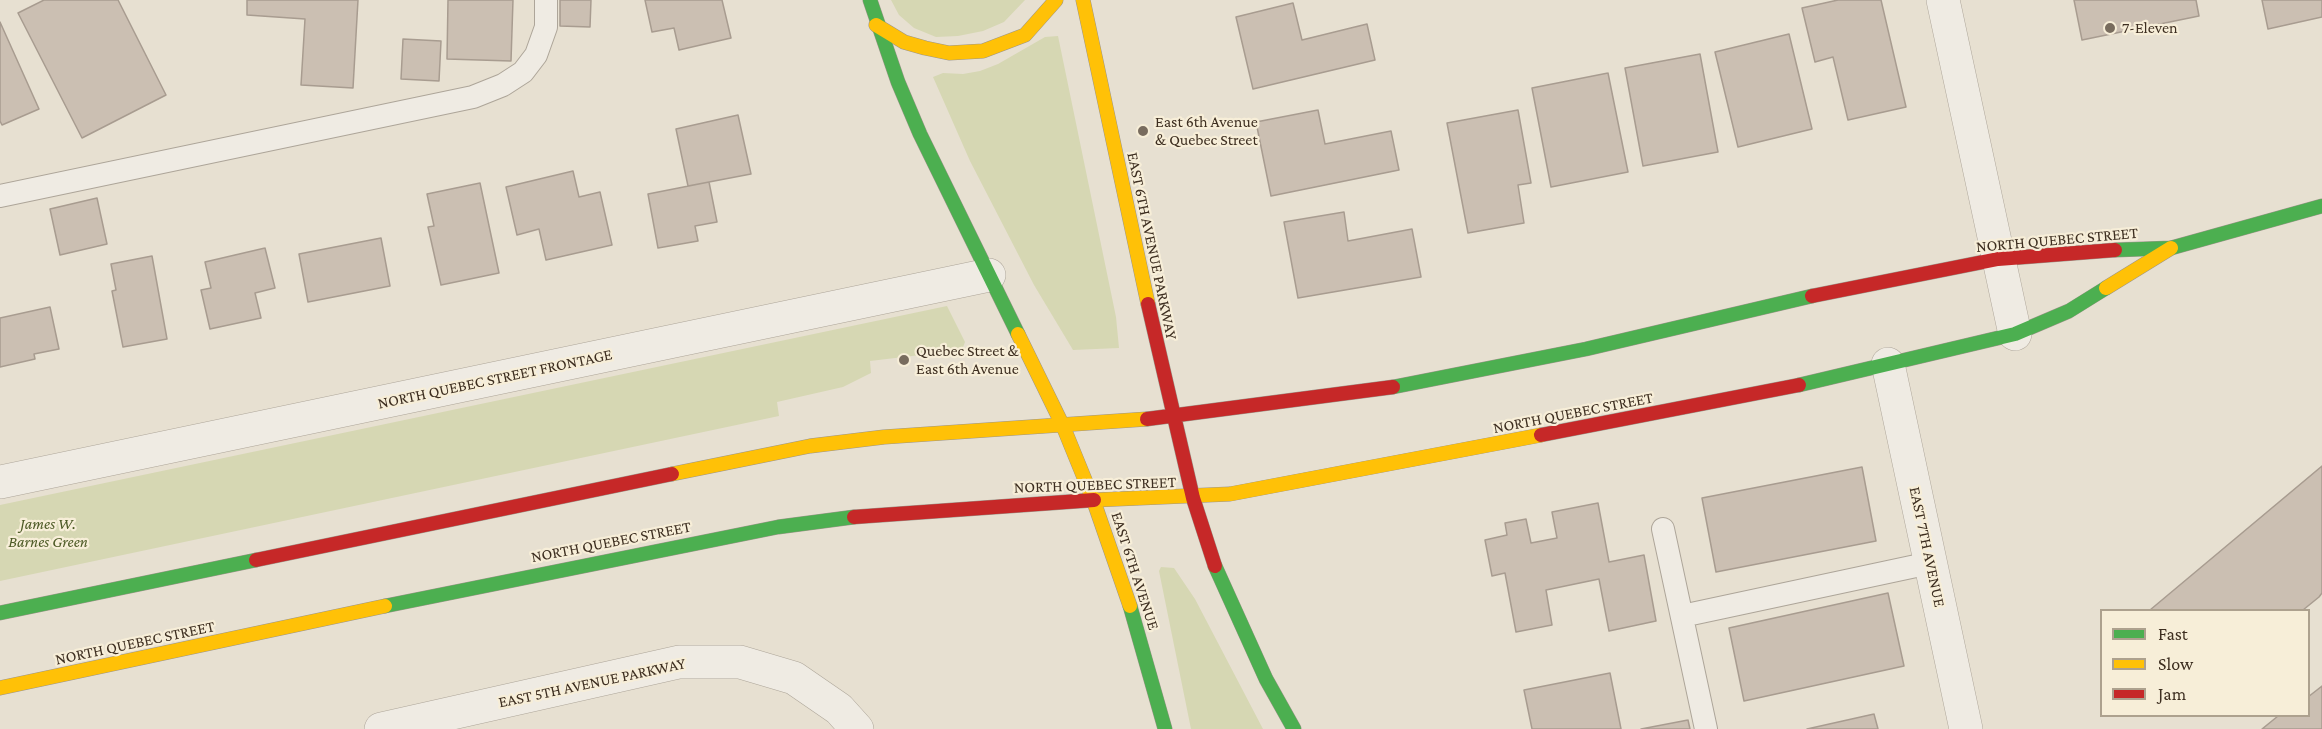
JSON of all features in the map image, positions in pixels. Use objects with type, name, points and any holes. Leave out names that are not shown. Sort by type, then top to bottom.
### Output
[{"type":"main road","points":[[870,0],[876,25],[920,134],[1063,426]]},
{"type":"main road","points":[[876,25],[904,42],[925,48],[949,53],[983,51],[1025,35],[1041,20],[1056,0]]},
{"type":"main road","name":"EAST 6TH AVENUE PARKWAY","points":[[1083,0],[1173,417],[1193,498]]},
{"type":"main road","name":"NORTH QUEBEC STREET","points":[[0,613],[810,446],[896,436],[1173,417],[1426,382],[1586,349],[1819,294],[1998,260],[2122,249],[2170,248],[2322,206]]},
{"type":"main road","name":"NORTH QUEBEC STREET","points":[[0,688],[510,579],[778,527],[856,517],[1015,504],[1193,498],[1230,494],[1786,388],[2015,334],[2069,311],[2170,248]]},
{"type":"main road","name":"EAST 6TH AVENUE","points":[[1063,426],[1094,502],[1129,603],[1165,729]]},
{"type":"main road","points":[[1193,498],[1209,551],[1229,602],[1266,680],[1294,729]]},
{"type":"street","points":[[1943,0],[2015,334]]},
{"type":"street","name":"NORTH QUEBEC STREET FRONTAGE","points":[[0,482],[989,275]]},
{"type":"street","name":"EAST 7TH AVENUE","points":[[1888,364],[1966,729]]},
{"type":"street","name":"EAST 5TH AVENUE PARKWAY","points":[[381,729],[679,662],[740,662],[794,678],[840,709],[857,729]]},
{"type":"lane","points":[[0,196],[473,97],[503,85],[523,72],[536,55],[546,27],[546,0]]},
{"type":"lane","points":[[1663,529],[1706,729]]},
{"type":"lane","points":[[1682,616],[1930,563]]},
{"type":"green space","points":[[891,0],[1025,0],[1004,22],[983,31],[936,37],[914,28],[899,15]]},
{"type":"green space","points":[[1058,36],[1116,317],[1119,348],[1073,350],[1034,285],[970,161],[933,77],[943,73],[963,74],[980,71],[998,64],[1045,37]]},
{"type":"green space","name":"James W. Barnes Green","points":[[947,306],[965,342],[962,350],[870,361],[871,373],[843,387],[777,402],[779,416],[0,581],[0,505]]},
{"type":"green space","points":[[1161,567],[1174,568],[1195,599],[1263,729],[1191,729],[1159,571]]},
{"type":"building","points":[[44,0],[118,0],[166,95],[82,138],[18,13]]},
{"type":"building","points":[[247,0],[358,0],[353,88],[301,85],[305,19],[247,15]]},
{"type":"building","points":[[448,0],[513,0],[511,61],[447,59]]},
{"type":"building","points":[[560,0],[591,0],[590,27],[560,26]]},
{"type":"building","points":[[645,0],[722,0],[731,38],[679,50],[674,28],[652,32]]},
{"type":"building","points":[[1838,0],[1881,0],[1906,107],[1848,120],[1833,57],[1815,62],[1802,8]]},
{"type":"building","name":"7-Eleven","points":[[2074,0],[2196,0],[2199,16],[2082,40]]},
{"type":"building","points":[[2262,0],[2322,0],[2322,17],[2268,29]]},
{"type":"building","points":[[1293,3],[1302,40],[1367,24],[1375,60],[1253,89],[1236,17]]},
{"type":"building","points":[[0,22],[39,109],[2,125],[0,121]]},
{"type":"building","points":[[1789,34],[1812,129],[1738,147],[1715,52]]},
{"type":"building","points":[[403,39],[441,41],[439,81],[401,79]]},
{"type":"building","points":[[1700,54],[1718,152],[1643,166],[1625,68]]},
{"type":"building","points":[[1608,73],[1628,172],[1551,187],[1532,88]]},
{"type":"building","points":[[1318,110],[1325,144],[1391,131],[1399,170],[1271,196],[1256,122]]},
{"type":"building","points":[[1518,110],[1531,183],[1518,185],[1524,223],[1468,233],[1447,123]]},
{"type":"building","points":[[738,115],[751,174],[688,186],[676,129]]},
{"type":"building","points":[[573,171],[579,197],[600,192],[612,245],[546,260],[539,229],[517,235],[506,187]]},
{"type":"building","points":[[709,182],[717,222],[695,226],[698,241],[658,248],[648,194]]},
{"type":"building","points":[[480,183],[499,273],[441,285],[428,227],[434,226],[427,194]]},
{"type":"building","points":[[97,198],[107,244],[60,255],[50,209]]},
{"type":"building","points":[[1344,212],[1348,241],[1412,229],[1421,277],[1298,298],[1284,222]]},
{"type":"building","points":[[381,238],[390,286],[308,302],[299,254]]},
{"type":"building","points":[[265,248],[275,288],[255,293],[261,318],[210,329],[201,290],[211,288],[205,262]]},
{"type":"building","points":[[152,256],[167,339],[123,347],[112,291],[116,290],[111,264]]},
{"type":"building","points":[[50,307],[59,349],[34,354],[35,359],[0,367],[0,318]]},
{"type":"building","points":[[2322,466],[2322,593],[2319,597],[2304,609],[2151,609]]},
{"type":"building","points":[[1862,467],[1876,541],[1716,572],[1702,498]]},
{"type":"building","points":[[1598,503],[1609,562],[1644,555],[1656,621],[1609,631],[1599,579],[1546,590],[1552,625],[1516,632],[1505,573],[1492,576],[1485,540],[1507,535],[1505,523],[1526,519],[1531,543],[1557,538],[1552,512]]},
{"type":"building","points":[[1888,593],[1904,666],[1744,701],[1729,628]]},
{"type":"building","points":[[1610,673],[1621,729],[1532,729],[1524,690]]},
{"type":"building","points":[[2322,686],[2322,729],[2262,729],[2277,717],[2310,717],[2310,695]]},
{"type":"building","points":[[1874,714],[1878,729],[1807,729]]},
{"type":"building","points":[[1688,720],[1690,729],[1641,729]]},
{"type":"traffic: fast","points":[[870,0],[898,82],[920,134],[1018,334]]},
{"type":"traffic: fast","points":[[2115,250],[2171,248],[2322,206]]},
{"type":"traffic: fast","points":[[1799,385],[2015,334],[2069,311],[2106,288]]},
{"type":"traffic: fast","points":[[1393,387],[1586,349],[1812,296]]},
{"type":"traffic: fast","points":[[385,606],[778,527],[854,517]]},
{"type":"traffic: fast","points":[[0,613],[256,560]]},
{"type":"traffic: fast","points":[[1215,566],[1266,679],[1294,729]]},
{"type":"traffic: fast","points":[[1130,606],[1165,729]]},
{"type":"traffic: slow","points":[[876,25],[904,42],[925,48],[949,53],[983,51],[1025,35],[1056,0]]},
{"type":"traffic: slow","points":[[1083,0],[1148,304]]},
{"type":"traffic: slow","points":[[2106,288],[2171,248]]},
{"type":"traffic: slow","points":[[1018,334],[1063,426],[1094,502],[1130,606]]},
{"type":"traffic: slow","points":[[672,474],[810,446],[884,437],[1147,419]]},
{"type":"traffic: slow","points":[[1094,500],[1230,494],[1541,435]]},
{"type":"traffic: slow","points":[[0,688],[385,606]]},
{"type":"traffic: jam","points":[[1812,296],[1998,259],[2115,250]]},
{"type":"traffic: jam","points":[[1148,304],[1193,498],[1215,566]]},
{"type":"traffic: jam","points":[[1541,435],[1799,385]]},
{"type":"traffic: jam","points":[[1147,419],[1393,387]]},
{"type":"traffic: jam","points":[[256,560],[672,474]]},
{"type":"traffic: jam","points":[[854,517],[1094,500]]},
{"type":"place","name":"7-Eleven","points":[[2110,28]]},
{"type":"place","name":"East 6th Avenue & Quebec Street","points":[[1143,131]]},
{"type":"place","name":"Quebec Street & East 6th Avenue","points":[[904,360]]}]
